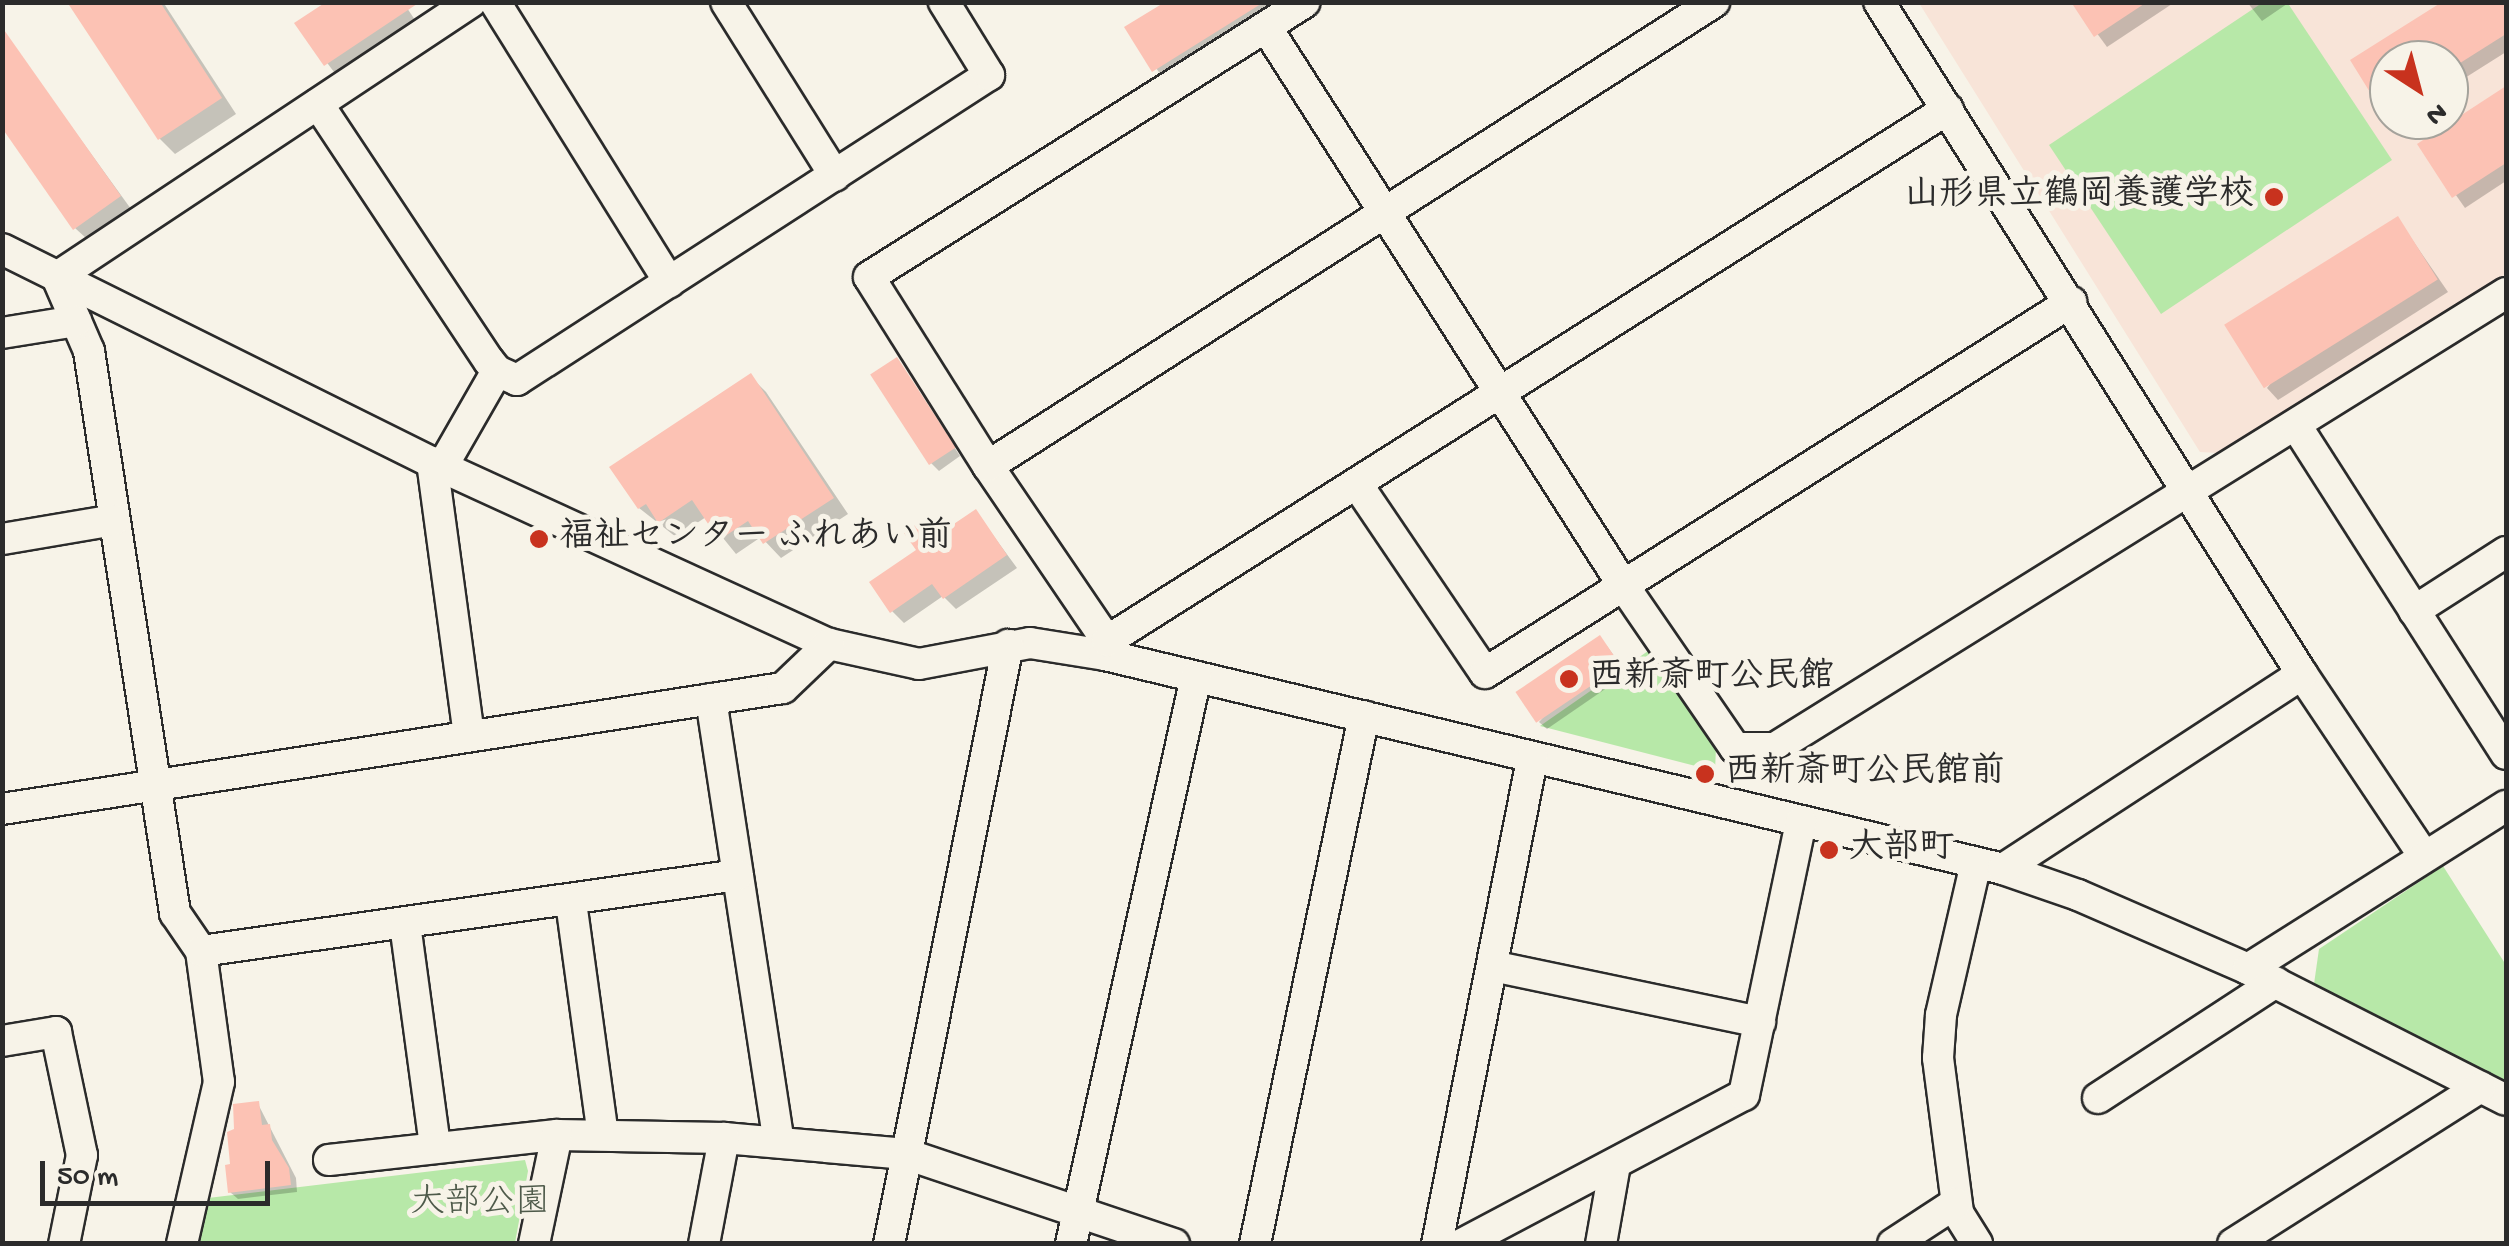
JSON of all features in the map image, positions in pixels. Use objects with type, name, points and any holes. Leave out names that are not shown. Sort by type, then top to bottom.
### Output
[{"type":"street","points":[[57,276],[471,2]]},
{"type":"street","points":[[495,2],[669,282]]},
{"type":"street","points":[[726,2],[835,176]]},
{"type":"street","points":[[318,104],[497,371],[517,380],[989,75],[944,2]]},
{"type":"street","points":[[1106,648],[869,277],[1305,2]]},
{"type":"street","points":[[988,466],[1714,2]]},
{"type":"street","points":[[1879,2],[2190,490],[2302,674],[2424,856]]},
{"type":"street","points":[[1266,28],[1623,585],[1736,748],[1776,748],[2297,427],[2506,293]]},
{"type":"street","points":[[1106,648],[1948,109]]},
{"type":"street","points":[[2,248],[437,464],[829,644],[918,664],[973,656],[1008,644],[1106,648],[1196,677],[1989,866],[2092,901],[2262,976],[2493,1093]]},
{"type":"street","points":[[57,276],[88,351],[175,912],[202,952],[220,1082],[182,1244]]},
{"type":"street","points":[[1357,484],[1485,673],[2071,302]]},
{"type":"street","points":[[2,333],[76,322]]},
{"type":"street","points":[[469,736],[437,464],[497,371]]},
{"type":"street","points":[[2297,427],[2506,754]]},
{"type":"street","points":[[2,539],[114,520]]},
{"type":"street","points":[[2414,611],[2506,552]]},
{"type":"street","points":[[2,809],[783,688],[829,644]]},
{"type":"street","points":[[889,1244],[1008,644]]},
{"type":"street","points":[[1978,1244],[1956,1203],[1938,1058],[1941,1015],[1989,866],[2302,674]]},
{"type":"street","points":[[1071,1244],[1196,677]]},
{"type":"street","points":[[711,699],[779,1142]]},
{"type":"street","points":[[1255,1244],[1364,716]]},
{"type":"street","points":[[1437,1244],[1532,758]]},
{"type":"street","points":[[2098,1098],[2424,856],[2506,806]]},
{"type":"street","points":[[1462,1244],[1744,1094],[1801,822]]},
{"type":"street","points":[[202,952],[738,875]]},
{"type":"street","points":[[571,902],[603,1136]]},
{"type":"street","points":[[405,924],[435,1147]]},
{"type":"street","points":[[1492,966],[1760,1022]]},
{"type":"street","points":[[2,1041],[56,1032],[82,1155],[64,1244]]},
{"type":"street","points":[[2234,1244],[2493,1093]]},
{"type":"street","points":[[329,1160],[557,1135],[724,1138],[906,1154],[1174,1244]]},
{"type":"street","points":[[534,1244],[557,1135]]},
{"type":"street","points":[[704,1244],[724,1138]]},
{"type":"street","points":[[1601,1244],[1615,1165]]},
{"type":"street","points":[[1892,1244],[1956,1203]]},
{"type":"shaded area","name":"山形県立鶴岡養護学校","points":[[1919,3],[2506,3],[2506,274],[2218,453],[2200,452]]},
{"type":"green space","points":[[2287,2],[2369,125],[2369,140],[2379,140],[2392,160],[2161,314],[2049,145],[2262,3]]},
{"type":"green space","points":[[1648,651],[1716,747],[1715,771],[1540,726]]},
{"type":"green space","points":[[2443,866],[2506,965],[2506,1085],[2314,984],[2319,949]]},
{"type":"green space","name":"大部公園","points":[[525,1160],[528,1171],[515,1243],[200,1243],[208,1198]]},
{"type":"building","points":[[67,2],[160,2],[222,98],[158,140]]},
{"type":"building","points":[[326,2],[420,2],[324,66],[294,23]]},
{"type":"building","points":[[1165,2],[1264,2],[1152,72],[1124,27]]},
{"type":"building","points":[[2071,2],[2147,2],[2094,37]]},
{"type":"building","points":[[2442,2],[2506,2],[2506,34],[2469,57],[2469,40],[2382,40]]},
{"type":"building","points":[[2,27],[121,196],[73,230],[2,128]]},
{"type":"building","points":[[2369,48],[2369,91],[2350,60]]},
{"type":"building","points":[[2506,86],[2506,163],[2452,198],[2417,144],[2423,140],[2469,140],[2469,110]]},
{"type":"building","points":[[2398,216],[2438,280],[2264,388],[2224,325]]},
{"type":"building","points":[[897,357],[956,448],[929,465],[870,374]]},
{"type":"building","points":[[751,373],[834,498],[763,544],[748,521],[719,540],[692,500],[658,523],[646,504],[638,509],[609,467]]},
{"type":"building","points":[[976,509],[1007,555],[943,599],[932,584],[890,613],[869,582],[916,550],[904,533],[924,519],[936,536]]},
{"type":"building","name":"西新斎町公民館","points":[[1600,635],[1621,666],[1536,723],[1515,692]]},
{"type":"building","points":[[259,1101],[262,1125],[270,1124],[272,1140],[289,1168],[291,1185],[228,1193],[225,1165],[230,1164],[227,1132],[234,1129],[233,1104]]},
{"type":"place","name":"山形県立鶴岡養護学校","points":[[2274,197]]},
{"type":"place","name":"福祉センター ふれあい前","points":[[539,539]]},
{"type":"place","name":"西新斎町公民館","points":[[1569,679]]},
{"type":"place","name":"西新斎町公民館前","points":[[1705,774]]},
{"type":"place","name":"大部町","points":[[1829,850]]}]
